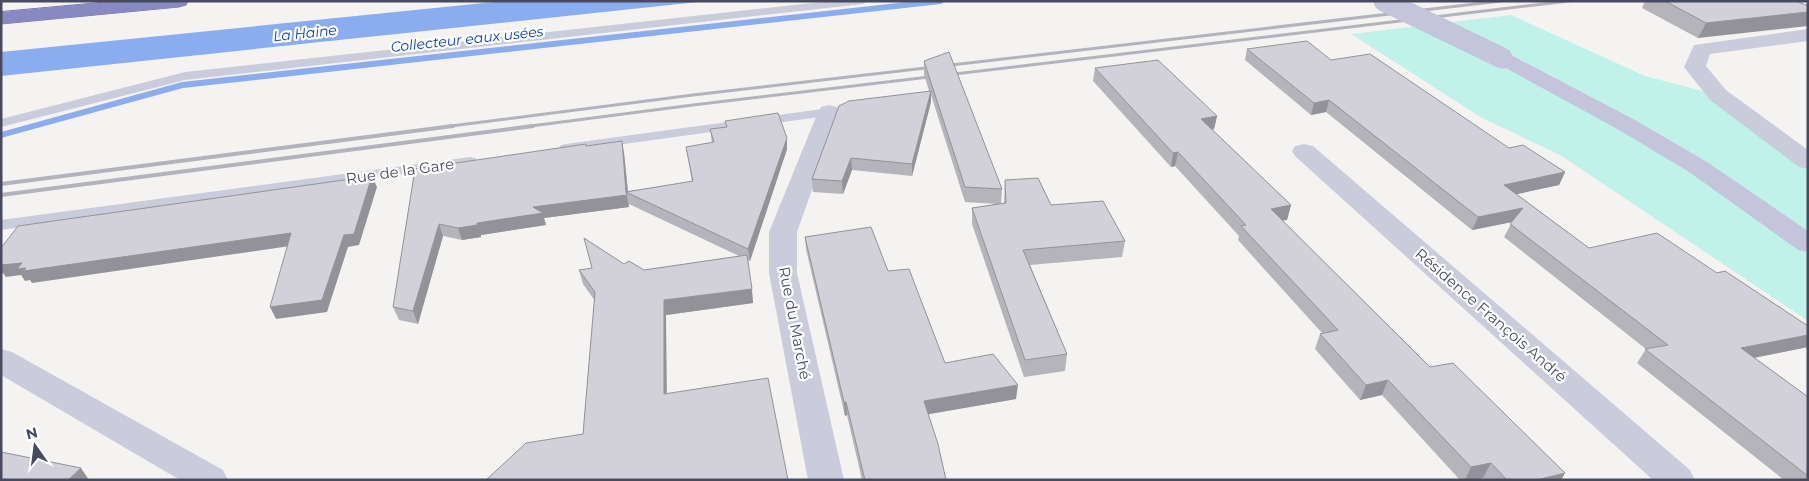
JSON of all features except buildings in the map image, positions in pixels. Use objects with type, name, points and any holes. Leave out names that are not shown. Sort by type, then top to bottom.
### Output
[{"type":"highway","points":[[1,18],[179,1]]},
{"type":"street","points":[[1384,1],[1502,58],[1627,125],[1698,167],[1808,244]]},
{"type":"street","points":[[1808,35],[1702,49],[1695,68],[1718,95],[1808,162]]},
{"type":"street","name":"Rue du Marché","points":[[826,480],[783,273],[783,232],[829,112]]},
{"type":"street","name":"Résidence François André","points":[[1304,151],[1677,480]]},
{"type":"street","points":[[1,360],[210,480]]},
{"type":"lane","points":[[1,122],[185,76],[863,1]]},
{"type":"lane","points":[[553,150],[829,112]]},
{"type":"lane","name":"Rue de la Gare","points":[[1,225],[484,160]]},
{"type":"shaded area","points":[[1511,15],[1645,76],[1718,95],[1808,162],[1808,321],[1560,155],[1482,118],[1351,34]]},
{"type":"water","name":"La Haine","points":[[504,1],[707,1],[1,76],[1,52]]},
{"type":"waterway","name":"Collecteur eaux usées","points":[[1,135],[182,85],[941,1]]},
{"type":"railway","points":[[443,127],[693,95],[1501,1]]},
{"type":"railway","points":[[523,127],[693,105],[1569,1]]},
{"type":"railway","points":[[1,184],[453,126]]},
{"type":"railway","points":[[1,195],[533,126]]}]
